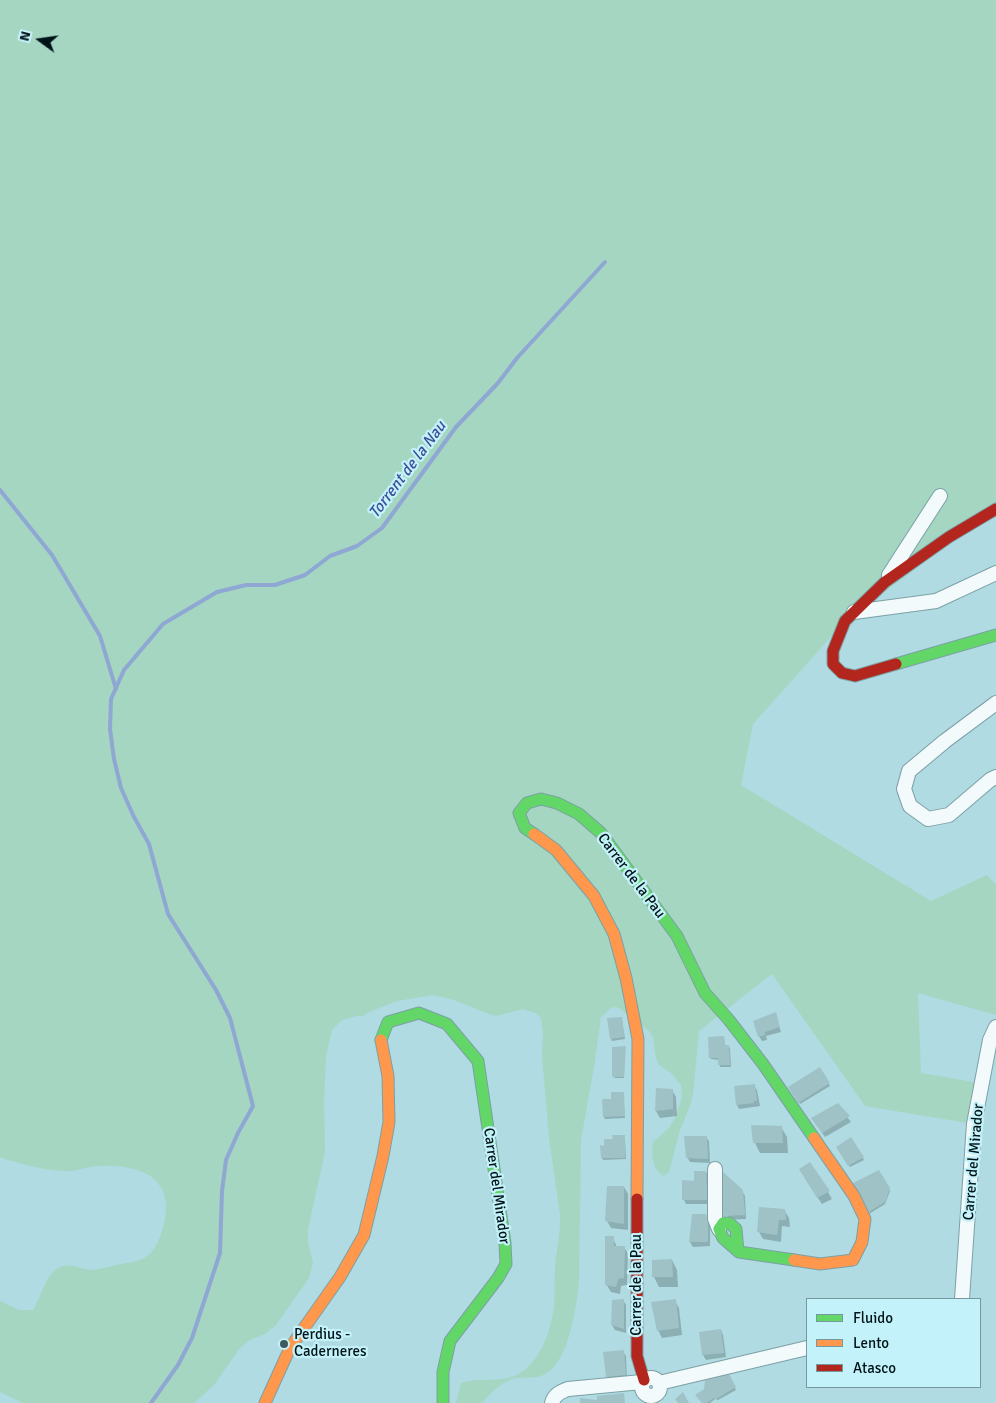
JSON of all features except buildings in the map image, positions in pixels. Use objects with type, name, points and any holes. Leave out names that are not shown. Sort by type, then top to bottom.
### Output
[{"type":"street","points":[[885,582],[940,496]]},
{"type":"street","points":[[996,509],[949,537],[885,582],[853,612],[845,621],[833,651],[833,664],[842,673],[856,676],[996,635]]},
{"type":"street","points":[[853,612],[936,601],[996,573]]},
{"type":"street","points":[[996,702],[909,771],[904,789],[910,806],[928,819],[949,815],[996,777]]},
{"type":"street","name":"Carrer de la Pau","points":[[643,1381],[637,1356],[638,1039],[626,978],[614,934],[594,896],[556,850],[525,828],[519,813],[527,803],[541,799],[557,803],[579,814],[601,833],[677,936],[705,993],[729,1020],[763,1064],[854,1196],[865,1219],[862,1242],[853,1260],[820,1264],[738,1251],[723,1238],[715,1220],[715,1169]]},
{"type":"street","name":"Carrer del Mirador","points":[[266,1403],[290,1348],[340,1277],[364,1235],[389,1122],[388,1076],[381,1041],[388,1022],[420,1013],[447,1024],[478,1061],[505,1243],[506,1264],[498,1278],[450,1341],[443,1372],[443,1403]]},
{"type":"street","name":"Carrer del Mirador","points":[[962,1298],[974,1124],[990,1040],[996,1027]]},
{"type":"street","points":[[659,1382],[806,1348]]},
{"type":"street","points":[[552,1403],[553,1398],[568,1389],[643,1381],[653,1377],[659,1382],[658,1393],[648,1399],[643,1392],[643,1381]]},
{"type":"green space","points":[[0,0],[996,0],[996,509],[845,621],[753,724],[741,785],[931,901],[987,875],[996,885],[996,1015],[918,993],[921,1073],[979,1083],[974,1124],[865,1106],[772,974],[699,1031],[693,1094],[680,1130],[669,1172],[663,1176],[654,1165],[653,1142],[669,1128],[675,1118],[682,1098],[681,1085],[671,1073],[659,1065],[656,1059],[653,1038],[649,1031],[619,1008],[612,1007],[601,1017],[581,1140],[579,1280],[574,1318],[565,1347],[552,1369],[543,1375],[516,1378],[506,1382],[482,1403],[456,1403],[461,1383],[510,1377],[525,1370],[538,1355],[550,1326],[554,1302],[560,1215],[549,1138],[542,1056],[543,1034],[541,1018],[536,1013],[523,1009],[496,1016],[454,1000],[433,995],[397,1001],[363,1016],[342,1020],[332,1030],[326,1056],[324,1103],[325,1152],[308,1229],[308,1242],[313,1263],[309,1278],[276,1325],[265,1334],[250,1340],[240,1348],[214,1385],[194,1403],[23,1403],[0,1392],[0,1301],[19,1310],[33,1310],[45,1284],[58,1268],[70,1266],[96,1270],[143,1259],[151,1253],[158,1241],[165,1219],[166,1206],[165,1196],[157,1182],[138,1170],[108,1166],[72,1171],[52,1170],[0,1157]]},
{"type":"waterway","name":"Torrent de la Nau","points":[[151,1403],[178,1365],[192,1338],[220,1253],[222,1191],[226,1160],[253,1106],[230,1018],[216,990],[168,914],[149,844],[121,788],[114,759],[110,729],[111,699],[124,670],[163,624],[217,592],[246,585],[275,585],[305,575],[330,556],[357,546],[382,528],[456,427],[498,383],[517,358],[605,262]]},
{"type":"waterway","points":[[0,490],[52,555],[100,636],[116,689]]},
{"type":"traffic: fast","points":[[896,664],[996,635]]},
{"type":"traffic: fast","points":[[534,834],[525,828],[519,813],[527,803],[541,799],[557,803],[579,814],[601,833],[677,936],[705,993],[729,1020],[763,1064],[814,1138]]},
{"type":"traffic: fast","points":[[381,1040],[388,1022],[419,1013],[447,1024],[478,1061],[505,1243],[506,1264],[498,1278],[450,1341],[443,1372],[443,1403]]},
{"type":"traffic: fast","points":[[738,1251],[736,1229],[729,1223],[723,1223],[719,1229],[723,1238],[739,1252],[794,1260]]},
{"type":"traffic: slow","points":[[534,834],[556,850],[594,896],[614,934],[626,978],[638,1039],[637,1199]]},
{"type":"traffic: slow","points":[[265,1403],[290,1348],[340,1277],[364,1235],[389,1122],[388,1076],[381,1040]]},
{"type":"traffic: slow","points":[[794,1260],[820,1264],[853,1260],[862,1242],[865,1219],[854,1196],[814,1138]]},
{"type":"traffic: jam","points":[[896,664],[855,676],[842,673],[833,664],[833,651],[845,621],[885,582],[949,537],[996,509]]},
{"type":"traffic: jam","points":[[637,1199],[637,1356],[644,1380]]},
{"type":"place","name":"Perdius - Caderneres","points":[[284,1344]]}]
